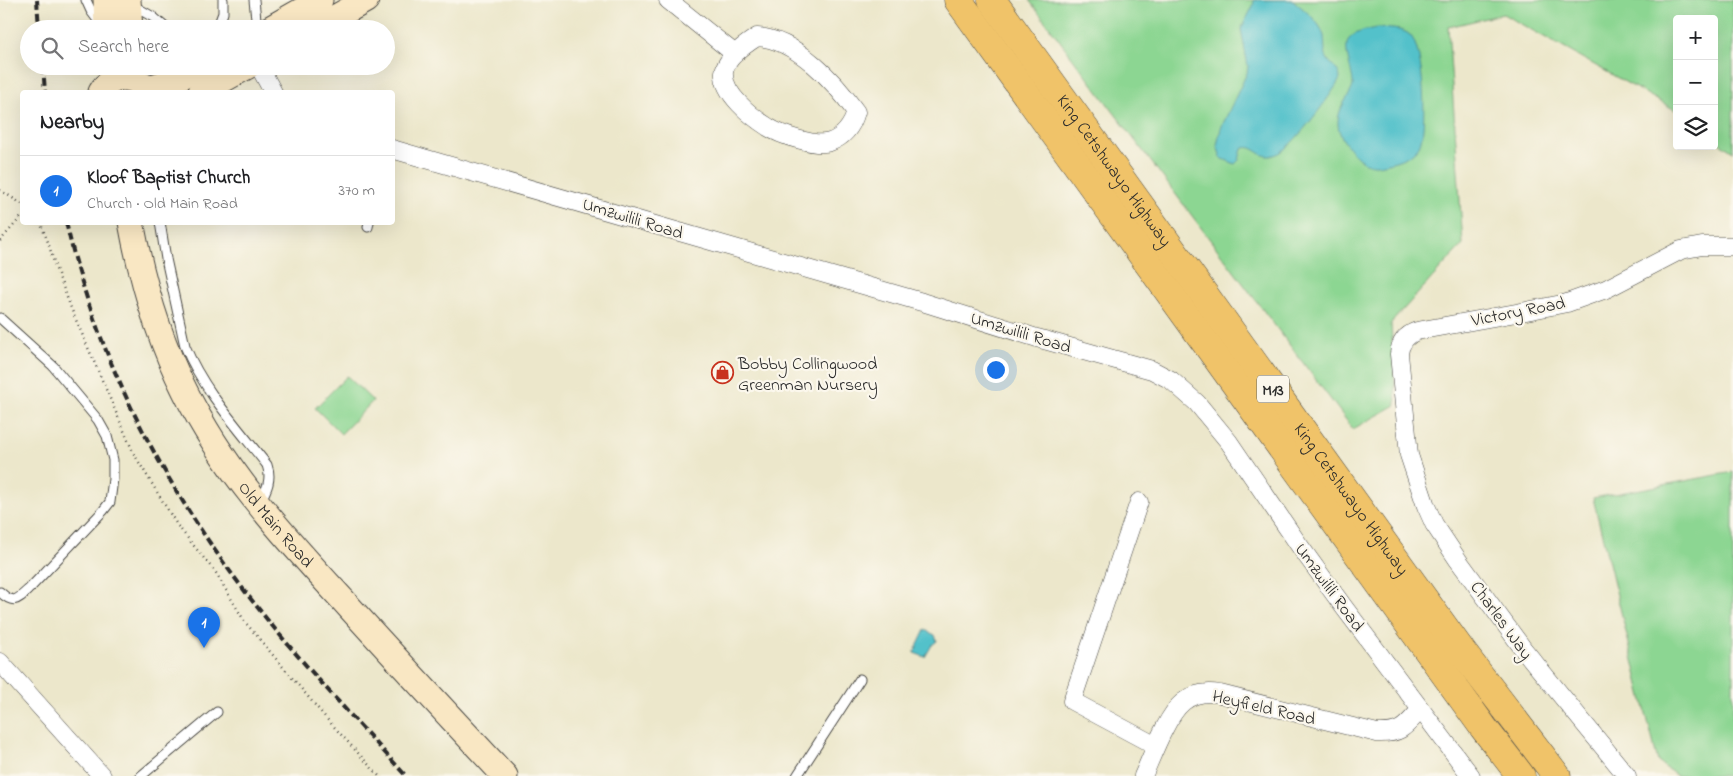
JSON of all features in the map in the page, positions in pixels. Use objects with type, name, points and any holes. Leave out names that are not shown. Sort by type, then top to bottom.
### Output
[{"type":"highway","points":[[953,0],[987,40]]},
{"type":"highway","name":"King Cetshwayo Highway","points":[[958,0],[1477,720],[1521,776]]},
{"type":"highway","name":"King Cetshwayo Highway","points":[[992,0],[1462,653],[1557,776]]},
{"type":"street","points":[[285,20],[320,0]]},
{"type":"street","points":[[331,20],[366,0]]},
{"type":"street","points":[[668,0],[735,54]]},
{"type":"street","points":[[110,20],[120,1]]},
{"type":"street","points":[[120,1],[127,20]]},
{"type":"street","points":[[757,37],[770,37],[783,43],[807,59],[846,98],[856,112],[853,122],[846,132],[829,142],[803,142],[768,128],[734,98],[724,81],[724,70],[735,54],[757,37]]},
{"type":"street","points":[[106,80],[122,78],[141,82],[172,81],[184,75]]},
{"type":"street","points":[[205,90],[232,75]]},
{"type":"street","points":[[264,75],[271,90]]},
{"type":"street","name":"Umzwilili Road","points":[[395,150],[922,302],[1037,338],[1152,370],[1163,375],[1183,389],[1229,442],[1299,545],[1471,776]]},
{"type":"street","name":"Old Main Road","points":[[132,225],[148,296],[175,370],[209,434],[238,478],[296,550],[505,776]]},
{"type":"street","name":"Victory Road","points":[[1408,446],[1398,354],[1403,341],[1411,333],[1437,326],[1516,314],[1567,303],[1606,289],[1681,250],[1702,246],[1733,246]]},
{"type":"street","name":"Charles Way","points":[[1408,446],[1411,464],[1426,506],[1442,537],[1524,650],[1628,776]]},
{"type":"street","points":[[1139,502],[1072,701],[1156,746]]},
{"type":"street","points":[[0,662],[102,776]]},
{"type":"street","name":"Heyfield Road","points":[[1143,776],[1169,721],[1180,705],[1192,697],[1205,693],[1220,694],[1377,733],[1389,733],[1404,728],[1420,710]]},
{"type":"lane","points":[[86,0],[91,11],[98,20]]},
{"type":"lane","points":[[220,20],[223,14],[223,0]]},
{"type":"lane","points":[[254,0],[256,20]]},
{"type":"lane","points":[[120,1],[156,20]]},
{"type":"lane","points":[[160,225],[185,346],[216,399],[267,465],[269,475],[268,488],[258,505]]},
{"type":"lane","points":[[0,318],[53,366],[98,420],[111,445],[113,479],[110,502],[103,512],[30,588],[15,600],[8,599],[0,592]]},
{"type":"lane","points":[[797,776],[860,679]]},
{"type":"lane","points":[[141,776],[218,712]]},
{"type":"path","points":[[0,190],[20,203]]},
{"type":"path","points":[[0,241],[20,218]]},
{"type":"path","points":[[41,225],[73,313],[134,454],[177,526],[216,572],[246,622],[326,718],[379,776]]},
{"type":"green space","points":[[1029,0],[1733,0],[1733,152],[1718,142],[1718,15],[1673,15],[1673,109],[1503,14],[1448,27],[1463,244],[1391,323],[1396,405],[1353,429]]},
{"type":"green space","points":[[347,376],[373,401],[341,434],[315,408]]},
{"type":"green space","points":[[1733,472],[1733,776],[1677,776],[1658,762],[1593,498]]},
{"type":"water","points":[[1254,0],[1293,0],[1307,12],[1322,31],[1326,56],[1340,75],[1340,79],[1313,118],[1281,152],[1266,156],[1253,149],[1242,149],[1239,160],[1235,164],[1221,158],[1217,145],[1221,128],[1247,73],[1248,66],[1241,29],[1253,6]]},
{"type":"water","points":[[1377,28],[1399,30],[1407,33],[1415,43],[1419,56],[1424,108],[1422,137],[1416,150],[1401,159],[1389,163],[1371,165],[1355,155],[1344,142],[1338,123],[1341,109],[1353,86],[1347,54],[1347,43],[1355,34]]},
{"type":"water","points":[[925,630],[935,635],[937,641],[932,645],[925,657],[914,653]]},
{"type":"railway","points":[[37,0],[38,20]]},
{"type":"railway","points":[[44,75],[45,90]]},
{"type":"railway","points":[[67,225],[79,274],[116,374],[164,470],[192,516],[222,560],[272,625],[309,669],[406,776]]},
{"type":"place","name":"Bobby Collingwood Greenman Nursery","points":[[722,373]]},
{"type":"place","name":"Kloof Baptist Church","points":[[204,648]]}]
